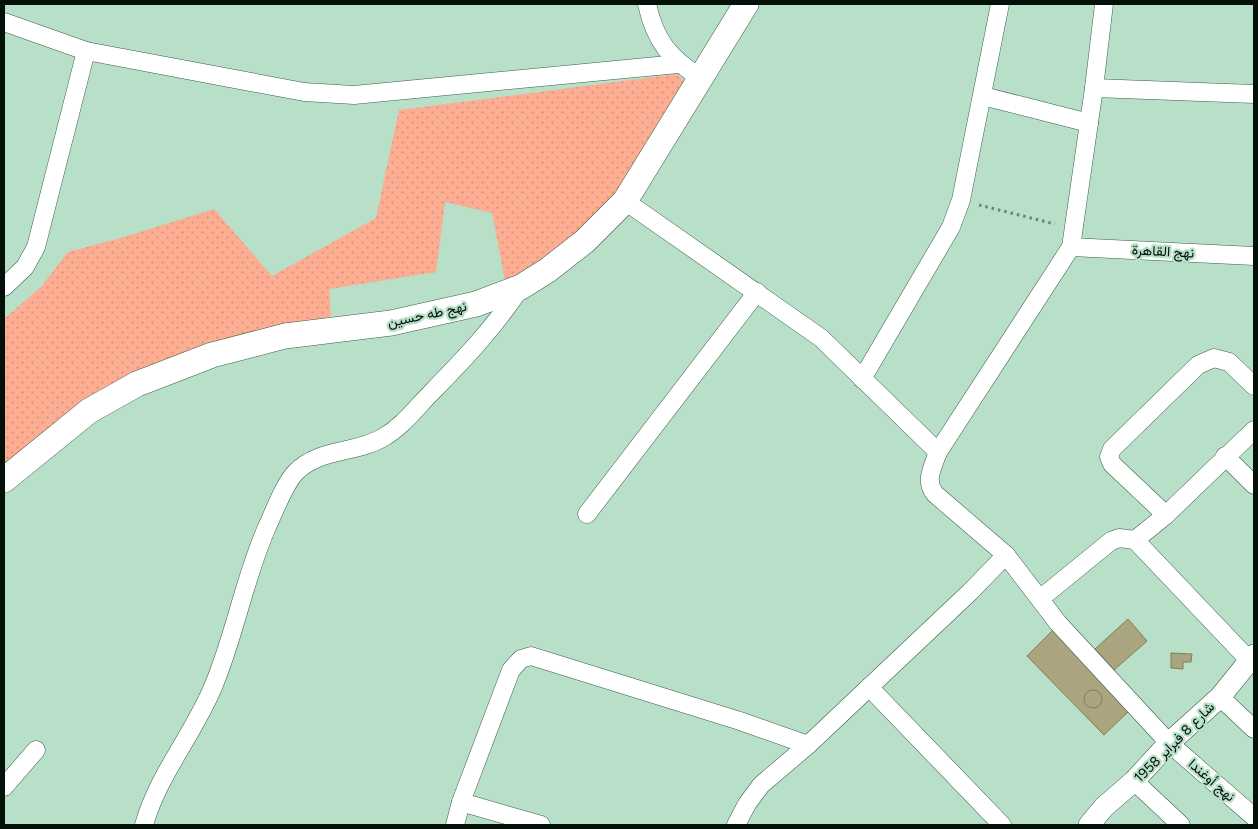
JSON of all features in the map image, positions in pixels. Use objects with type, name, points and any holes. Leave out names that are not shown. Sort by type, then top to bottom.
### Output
[{"type":"main road","name":"نهج طه حسين","points":[[4,480],[89,411],[137,384],[212,355],[285,336],[391,323],[466,306],[521,287],[548,270],[585,241],[625,201],[746,4]]},
{"type":"street","points":[[647,4],[662,43],[678,64],[701,78]]},
{"type":"street","points":[[862,379],[951,227],[962,200],[1000,4]]},
{"type":"street","points":[[625,201],[758,292],[821,338],[938,452],[1071,247],[1072,228],[1094,88],[1104,4]]},
{"type":"street","points":[[4,22],[86,51],[304,92],[354,95],[678,64]]},
{"type":"street","points":[[4,287],[25,267],[36,247],[86,51]]},
{"type":"street","points":[[1094,88],[1254,94]]},
{"type":"street","points":[[983,96],[1089,123]]},
{"type":"street","name":"نهج القاهرة","points":[[1071,247],[1254,256]]},
{"type":"street","points":[[144,825],[151,800],[203,710],[226,658],[247,578],[274,512],[294,474],[311,460],[360,447],[384,438],[402,424],[495,326],[521,287]]},
{"type":"street","points":[[587,514],[758,292]]},
{"type":"street","points":[[1166,515],[1112,464],[1110,457],[1112,449],[1198,365],[1214,358],[1230,362],[1254,386]]},
{"type":"street","points":[[1135,540],[1166,515],[1254,430]]},
{"type":"street","name":"نهج أوغندا","points":[[938,452],[929,479],[929,487],[1006,555],[1041,598],[1058,623],[1169,743],[1254,817]]},
{"type":"street","points":[[1225,456],[1254,485]]},
{"type":"street","points":[[1041,598],[1111,541],[1119,538],[1135,540],[1252,658]]},
{"type":"street","points":[[736,825],[747,804],[762,785],[808,745],[970,592],[1006,555]]},
{"type":"street","points":[[455,825],[461,802],[510,670],[520,659],[531,656],[740,721],[808,745]]},
{"type":"street","name":"شارع 8 فبراير 1958","points":[[1089,825],[1104,807],[1134,781],[1169,743],[1220,697],[1252,658]]},
{"type":"street","points":[[869,687],[1002,825]]},
{"type":"street","points":[[1220,697],[1254,730]]},
{"type":"street","points":[[4,787],[36,750]]},
{"type":"street","points":[[1134,781],[1181,825]]},
{"type":"street","points":[[461,802],[541,825]]},
{"type":"path","points":[[962,200],[1072,228]]},
{"type":"shaded area","points":[[677,74],[693,90],[620,199],[544,269],[506,286],[492,213],[445,202],[436,272],[329,289],[331,316],[245,336],[4,472],[4,319],[41,287],[68,252],[121,238],[214,209],[272,276],[376,218],[399,110]]},
{"type":"building","points":[[1128,619],[1147,641],[1114,670],[1095,649]]},
{"type":"building","points":[[1053,630],[1131,709],[1104,735],[1027,656]]},
{"type":"building","points":[[1171,653],[1192,654],[1191,662],[1183,662],[1183,669],[1171,668]]},
{"type":"building","points":[[1089,690],[1097,690],[1102,695],[1100,706],[1089,708],[1084,703],[1084,695]]}]
